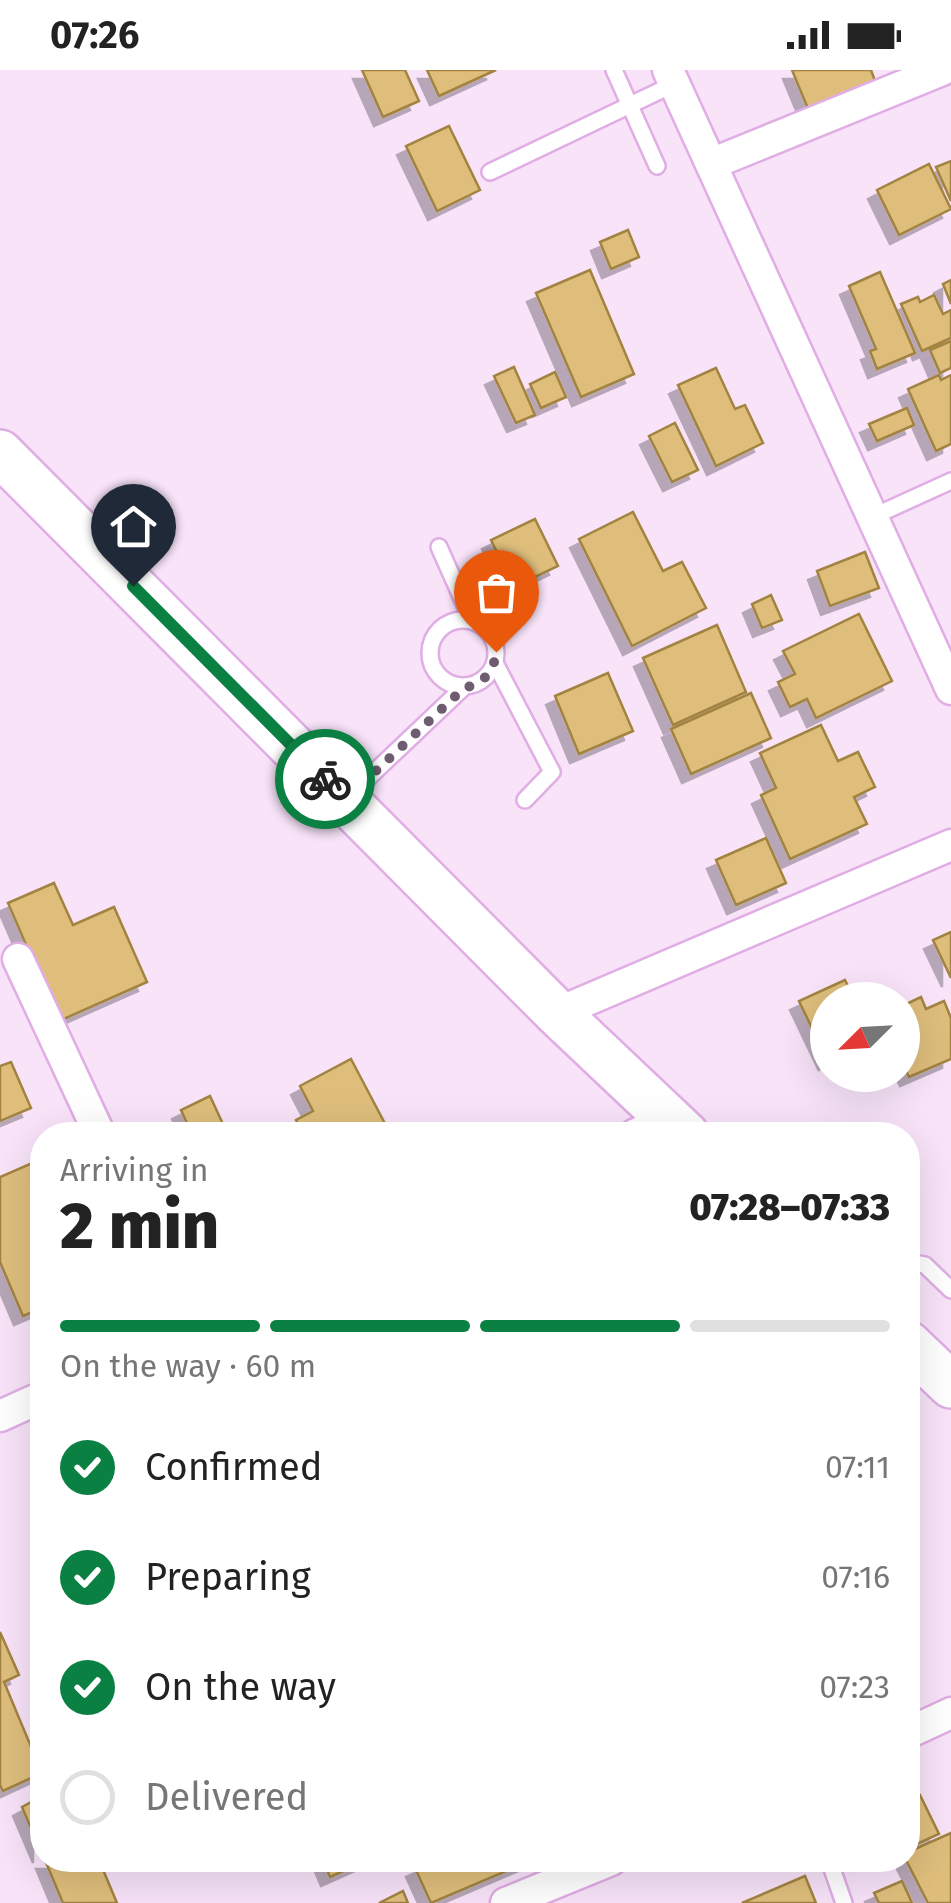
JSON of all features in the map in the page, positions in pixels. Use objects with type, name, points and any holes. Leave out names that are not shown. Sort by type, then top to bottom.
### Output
[{"type":"street","points":[[711,164],[942,70]]},
{"type":"street","points":[[671,77],[951,689]]},
{"type":"street","points":[[0,453],[557,1013],[656,1122]]},
{"type":"street","points":[[557,1013],[951,845]]},
{"type":"street","points":[[18,959],[94,1122]]},
{"type":"street","points":[[920,1355],[951,1385]]},
{"type":"street","points":[[4,1404],[30,1399]]},
{"type":"street","points":[[920,1727],[951,1713]]},
{"type":"street","points":[[506,1903],[582,1872]]},
{"type":"lane","points":[[614,70],[657,166]]},
{"type":"lane","points":[[490,172],[629,105],[671,77]]},
{"type":"lane","points":[[872,517],[951,481]]},
{"type":"lane","points":[[345,800],[464,688],[484,680],[495,663],[496,652],[489,632],[472,621],[439,548]]},
{"type":"lane","points":[[464,688],[444,682],[436,674],[431,666],[430,644],[451,622],[472,621]]},
{"type":"lane","points":[[495,663],[552,772],[525,800]]},
{"type":"lane","points":[[920,1264],[951,1290]]},
{"type":"lane","points":[[833,1872],[844,1903]]},
{"type":"building","points":[[362,70],[405,70],[419,101],[383,117]]},
{"type":"building","points":[[427,70],[496,70],[439,96]]},
{"type":"building","points":[[792,70],[871,70],[878,89],[811,116]]},
{"type":"building","points":[[449,126],[480,190],[437,211],[406,146]]},
{"type":"building","points":[[951,161],[951,201],[936,167]]},
{"type":"building","points":[[929,164],[951,209],[899,235],[877,190]]},
{"type":"building","points":[[628,230],[639,257],[611,269],[600,242]]},
{"type":"building","points":[[590,270],[634,374],[581,397],[536,293]]},
{"type":"building","points":[[880,272],[915,353],[877,369],[870,351],[876,349],[849,286]]},
{"type":"building","points":[[951,280],[951,304],[943,284]]},
{"type":"building","points":[[934,295],[943,314],[951,310],[951,338],[922,351],[901,304],[918,297],[920,302]]},
{"type":"building","points":[[951,341],[951,368],[940,373],[930,350]]},
{"type":"building","points":[[514,367],[535,415],[516,423],[494,376]]},
{"type":"building","points":[[716,368],[735,409],[745,405],[763,443],[716,466],[678,385]]},
{"type":"building","points":[[555,372],[566,397],[541,408],[530,384]]},
{"type":"building","points":[[939,375],[941,380],[951,375],[951,444],[936,451],[908,389]]},
{"type":"building","points":[[907,408],[914,425],[877,441],[869,424]]},
{"type":"building","points":[[675,423],[698,470],[672,482],[649,436]]},
{"type":"building","points":[[633,512],[663,571],[682,562],[706,608],[632,646],[579,539]]},
{"type":"building","points":[[535,519],[558,566],[514,587],[491,540]]},
{"type":"building","points":[[865,552],[879,588],[830,606],[817,571]]},
{"type":"building","points":[[771,595],[782,620],[762,628],[752,604]]},
{"type":"building","points":[[859,614],[892,681],[816,718],[807,699],[790,707],[778,682],[795,674],[783,651]]},
{"type":"building","points":[[717,625],[746,692],[673,725],[643,658]]},
{"type":"building","points":[[608,673],[633,731],[579,754],[555,696]]},
{"type":"building","points":[[751,693],[771,738],[691,774],[671,729]]},
{"type":"building","points":[[821,725],[838,761],[858,752],[875,787],[854,797],[867,824],[790,859],[761,795],[776,788],[760,753]]},
{"type":"building","points":[[766,838],[786,883],[736,905],[716,860]]},
{"type":"building","points":[[54,883],[73,925],[114,907],[147,982],[59,1021],[8,903]]},
{"type":"building","points":[[951,932],[951,978],[933,940]]},
{"type":"building","points":[[810,996],[810,1024],[799,1001]]},
{"type":"building","points":[[920,997],[926,1009],[944,1001],[951,1018],[951,1059],[920,1072]]},
{"type":"building","points":[[351,1059],[384,1122],[297,1122],[313,1111],[300,1086]]},
{"type":"building","points":[[11,1062],[31,1108],[0,1121],[0,1066]]},
{"type":"building","points":[[210,1096],[222,1122],[186,1122],[181,1110]]},
{"type":"building","points":[[30,1164],[30,1313],[23,1316],[0,1262],[0,1177]]},
{"type":"building","points":[[0,1632],[19,1675],[4,1682],[30,1744],[30,1779],[3,1791]]},
{"type":"building","points":[[920,1795],[939,1834],[920,1843]]},
{"type":"building","points":[[30,1803],[30,1826],[22,1807]]},
{"type":"building","points":[[951,1833],[951,1903],[928,1903],[912,1872],[920,1872],[920,1847]]},
{"type":"building","points":[[50,1872],[104,1872],[117,1903],[63,1903]]},
{"type":"building","points":[[417,1872],[504,1872],[431,1903]]},
{"type":"building","points":[[805,1876],[816,1903],[742,1903]]},
{"type":"building","points":[[902,1881],[912,1903],[879,1903],[874,1893]]},
{"type":"building","points":[[403,1891],[408,1903],[379,1903]]},
{"type":"way so far","points":[[325,779],[345,800],[464,688],[484,680],[495,663],[496,652]]},
{"type":"route","points":[[133,586],[325,779]]}]
